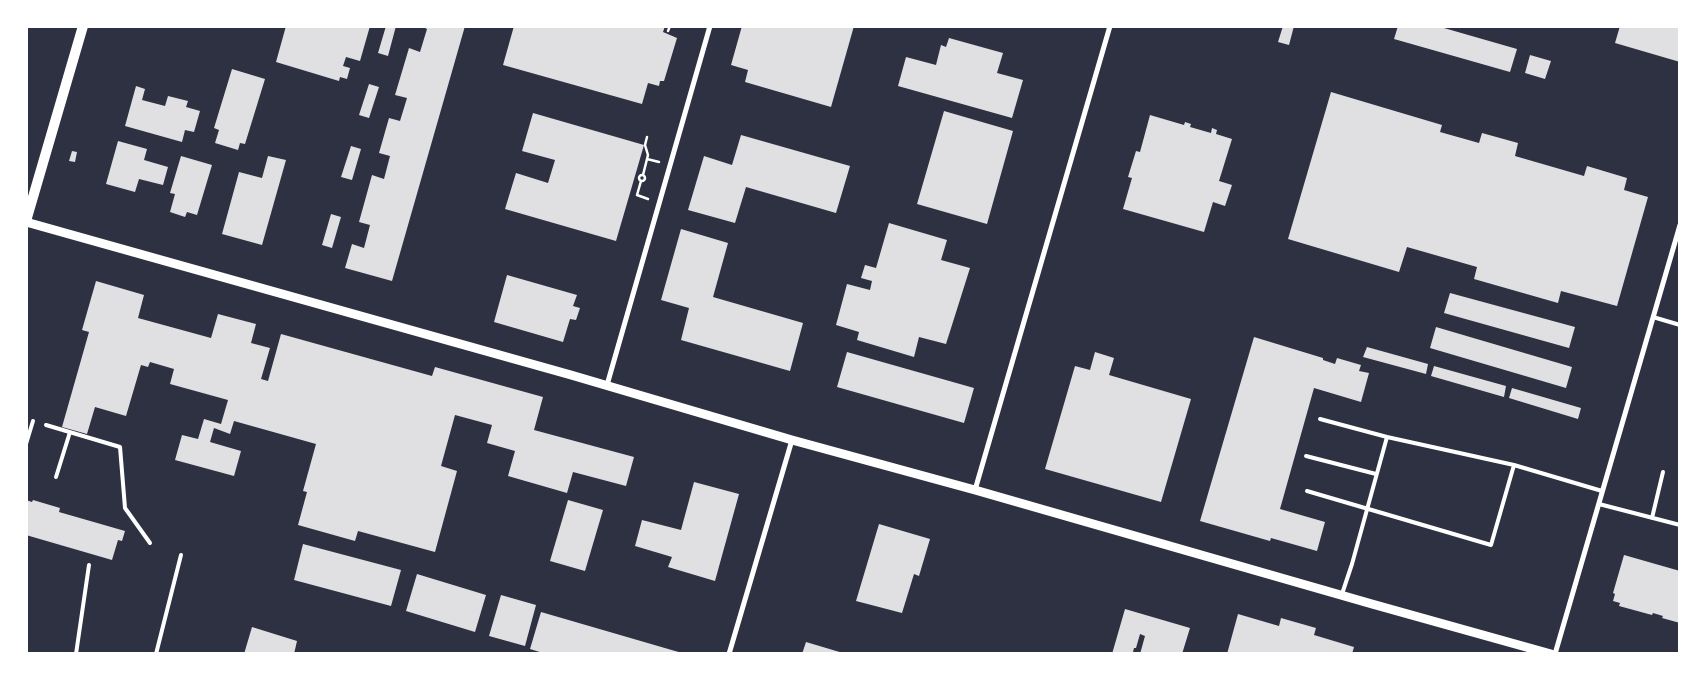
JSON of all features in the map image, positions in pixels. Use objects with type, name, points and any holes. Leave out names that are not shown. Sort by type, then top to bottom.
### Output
[{"type":"main road","points":[[26,222],[83,26]]},
{"type":"street","points":[[607,385],[710,26]]},
{"type":"street","points":[[975,490],[1110,26]]},
{"type":"street","points":[[26,222],[607,385],[792,440],[975,490],[1551,654]]},
{"type":"street","points":[[1555,654],[1680,225]]},
{"type":"street","points":[[729,654],[792,440]]},
{"type":"lane","points":[[1653,317],[1680,325]]},
{"type":"lane","points":[[1320,419],[1387,437],[1514,466],[1602,490]]},
{"type":"lane","points":[[26,444],[33,421]]},
{"type":"lane","points":[[46,424],[120,447],[125,508],[150,543]]},
{"type":"lane","points":[[56,477],[70,432]]},
{"type":"lane","points":[[1341,595],[1352,564],[1387,437]]},
{"type":"lane","points":[[1306,456],[1376,474]]},
{"type":"lane","points":[[1307,490],[1491,546],[1514,466]]},
{"type":"lane","points":[[1652,518],[1663,472]]},
{"type":"lane","points":[[1599,504],[1680,525]]},
{"type":"lane","points":[[156,654],[181,555]]},
{"type":"lane","points":[[76,654],[90,565]]},
{"type":"path","points":[[668,31],[670,26]]},
{"type":"path","points":[[647,137],[645,145],[648,155],[643,175],[645,179],[641,181],[637,196],[648,199]]},
{"type":"path","points":[[647,160],[659,162]]},
{"type":"building","points":[[286,26],[370,26],[360,61],[346,57],[343,66],[350,68],[347,79],[340,77],[339,81],[276,62]]},
{"type":"building","points":[[386,26],[396,26],[388,56],[378,53]]},
{"type":"building","points":[[421,26],[465,26],[392,281],[345,268],[352,244],[364,248],[370,225],[359,222],[372,175],[384,179],[390,156],[379,153],[389,118],[400,121],[407,98],[395,95],[409,48],[420,52],[427,29]]},
{"type":"building","points":[[514,26],[665,26],[663,32],[677,38],[664,81],[660,81],[659,86],[648,83],[642,104],[503,65]]},
{"type":"building","points":[[742,26],[854,26],[831,107],[745,82],[748,70],[731,65]]},
{"type":"building","points":[[1283,26],[1294,26],[1289,45],[1278,42]]},
{"type":"building","points":[[1398,26],[1437,26],[1517,49],[1510,72],[1394,39]]},
{"type":"building","points":[[1620,26],[1680,26],[1680,62],[1615,43]]},
{"type":"building","points":[[949,38],[1003,53],[997,73],[1023,80],[1012,118],[898,86],[906,57],[936,65],[941,45],[946,47]]},
{"type":"building","points":[[1530,55],[1551,61],[1545,79],[1525,73]]},
{"type":"building","points":[[232,69],[265,79],[245,144],[240,143],[238,150],[215,143],[219,130],[214,128]]},
{"type":"building","points":[[369,84],[379,87],[369,118],[359,115]]},
{"type":"building","points":[[136,86],[145,89],[142,100],[165,106],[168,96],[188,101],[186,107],[200,111],[194,132],[185,130],[182,142],[125,126]]},
{"type":"building","points":[[1331,92],[1442,125],[1440,132],[1479,143],[1482,133],[1518,143],[1515,156],[1584,176],[1587,166],[1627,178],[1624,190],[1648,197],[1617,306],[1561,291],[1558,303],[1474,279],[1477,267],[1407,247],[1399,272],[1288,239]]},
{"type":"building","points":[[944,111],[1013,131],[987,224],[917,204]]},
{"type":"building","points":[[533,113],[644,145],[616,241],[505,209],[516,173],[548,183],[555,160],[522,151]]},
{"type":"building","points":[[1150,115],[1184,125],[1185,122],[1191,124],[1190,127],[1211,133],[1212,128],[1217,130],[1216,134],[1232,139],[1219,181],[1232,185],[1225,206],[1213,202],[1204,232],[1123,209],[1132,178],[1128,177],[1136,151],[1140,152]]},
{"type":"building","points":[[741,135],[850,166],[836,213],[746,187],[735,223],[688,210],[704,156],[732,165]]},
{"type":"building","points":[[118,141],[147,149],[144,160],[168,167],[163,185],[139,179],[135,192],[106,184]]},
{"type":"building","points":[[351,146],[361,149],[352,180],[341,177]]},
{"type":"building","points":[[72,151],[77,152],[75,162],[69,161]]},
{"type":"building","points":[[181,156],[212,165],[197,215],[187,212],[185,217],[170,212],[175,194],[170,193]]},
{"type":"building","points":[[268,156],[286,160],[262,245],[222,234],[239,172],[262,178]]},
{"type":"building","points":[[331,214],[341,217],[332,248],[322,245]]},
{"type":"building","points":[[889,223],[947,240],[941,260],[970,268],[946,344],[919,337],[914,357],[857,340],[859,332],[836,325],[847,284],[870,290],[872,281],[861,278],[865,265],[876,268]]},
{"type":"building","points":[[681,229],[728,243],[713,297],[803,323],[790,371],[681,340],[689,308],[661,300]]},
{"type":"building","points":[[507,275],[577,295],[573,306],[580,308],[576,320],[570,319],[563,342],[494,322]]},
{"type":"building","points":[[96,281],[144,295],[138,318],[211,338],[218,314],[256,324],[251,343],[270,348],[261,379],[268,381],[281,334],[432,376],[435,367],[543,397],[534,430],[634,457],[626,486],[573,472],[567,493],[508,476],[515,451],[487,443],[492,425],[455,415],[441,466],[457,471],[435,552],[358,531],[355,541],[298,525],[307,492],[303,491],[316,444],[234,421],[230,434],[214,428],[210,442],[241,451],[234,476],[175,460],[182,435],[198,439],[204,419],[221,424],[228,400],[170,384],[174,369],[150,362],[148,367],[141,365],[126,416],[95,407],[87,434],[62,427],[89,332],[82,330]]},
{"type":"building","points":[[1450,293],[1575,327],[1569,348],[1444,313]]},
{"type":"building","points":[[1436,327],[1572,367],[1566,388],[1430,348]]},
{"type":"building","points":[[1254,337],[1323,358],[1323,360],[1335,364],[1337,358],[1361,365],[1359,371],[1369,373],[1361,402],[1314,388],[1280,509],[1325,522],[1317,551],[1271,538],[1270,541],[1200,521]]},
{"type":"building","points":[[1367,347],[1428,364],[1426,374],[1363,357]]},
{"type":"building","points":[[847,352],[974,388],[964,423],[837,387]]},
{"type":"building","points":[[1095,352],[1114,358],[1109,375],[1191,399],[1161,502],[1045,469],[1075,366],[1090,370]]},
{"type":"building","points":[[1434,366],[1506,386],[1504,397],[1431,376]]},
{"type":"building","points":[[1512,388],[1581,408],[1578,419],[1509,398]]},
{"type":"building","points":[[694,482],[739,494],[715,581],[668,567],[672,557],[635,546],[642,520],[681,530]]},
{"type":"building","points":[[26,500],[32,502],[33,500],[60,508],[59,512],[125,531],[122,541],[118,540],[112,560],[26,535]]},
{"type":"building","points":[[568,500],[603,510],[585,571],[550,561]]},
{"type":"building","points":[[879,524],[930,539],[919,576],[914,574],[902,613],[856,601]]},
{"type":"building","points":[[303,544],[401,570],[391,606],[294,580]]},
{"type":"building","points":[[1624,555],[1680,571],[1680,623],[1662,618],[1663,616],[1653,613],[1652,615],[1619,606],[1620,603],[1613,601],[1615,594],[1613,593]]},
{"type":"building","points":[[417,574],[486,595],[475,632],[406,611]]},
{"type":"building","points":[[501,595],[536,605],[525,646],[489,636]]},
{"type":"building","points":[[1125,609],[1190,628],[1182,654],[1140,654],[1145,636],[1140,634],[1133,652],[1138,654],[1112,654]]},
{"type":"building","points":[[541,612],[682,654],[546,654],[530,649]]},
{"type":"building","points":[[1238,614],[1279,626],[1281,618],[1316,628],[1314,635],[1354,647],[1352,654],[1227,654]]},
{"type":"building","points":[[252,627],[297,641],[294,654],[244,654]]},
{"type":"building","points":[[806,642],[843,653],[843,654],[802,654]]}]
